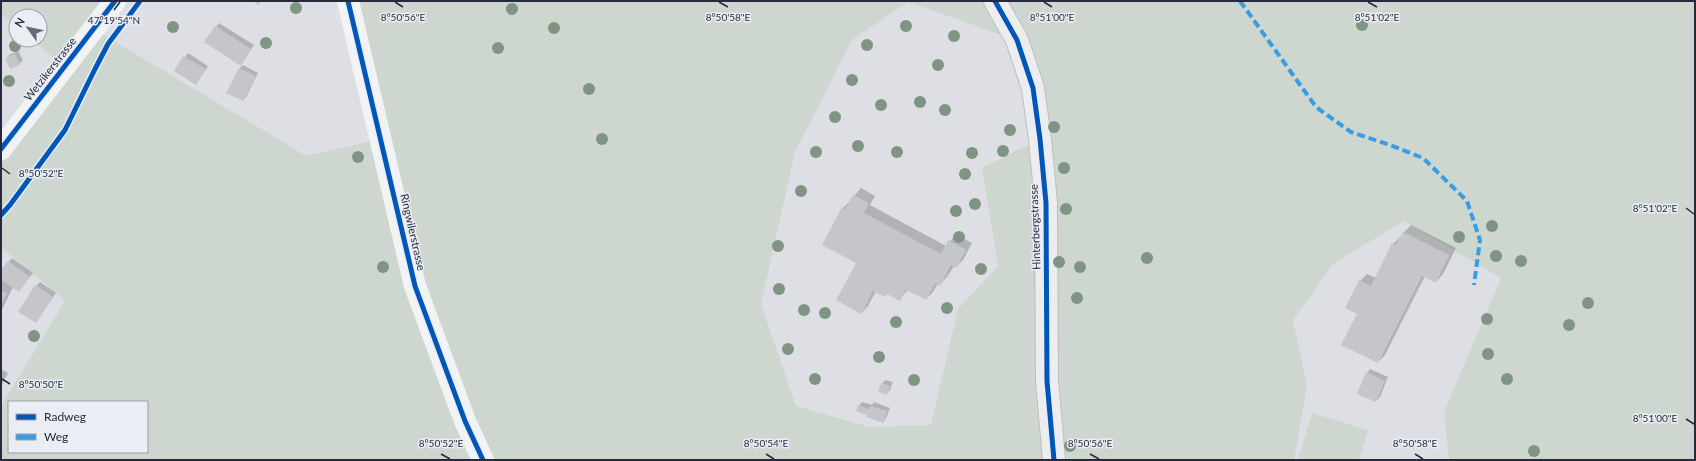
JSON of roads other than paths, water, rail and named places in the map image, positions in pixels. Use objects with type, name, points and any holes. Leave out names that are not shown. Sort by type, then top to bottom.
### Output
[{"type":"street","name":"Wetzikerstrasse","points":[[1,149],[115,1]]},
{"type":"street","name":"Ringwilerstrasse","points":[[348,1],[415,286],[465,421],[483,460]]},
{"type":"street","name":"Hinterbergstrasse","points":[[995,1],[1016,40],[1033,88],[1040,139],[1046,203],[1046,381],[1054,460]]}]
